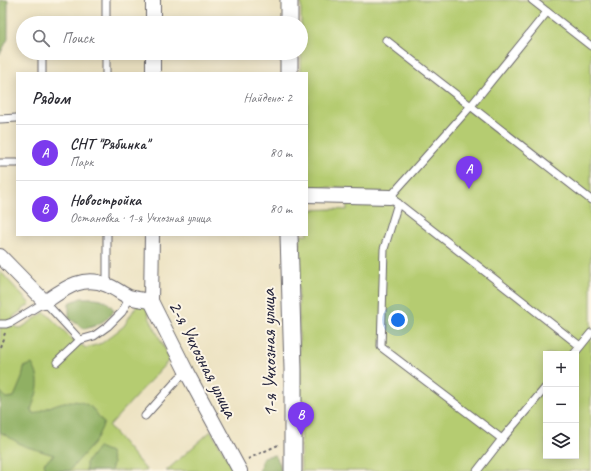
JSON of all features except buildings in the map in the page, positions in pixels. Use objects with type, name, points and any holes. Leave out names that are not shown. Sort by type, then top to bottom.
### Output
[{"type":"street","points":[[153,0],[153,16]]},
{"type":"street","points":[[289,0],[289,16]]},
{"type":"street","points":[[153,60],[153,72]]},
{"type":"street","points":[[289,60],[289,72]]},
{"type":"street","points":[[308,195],[394,200]]},
{"type":"street","name":"2-я Учхозная улица","points":[[152,236],[151,301],[187,373],[238,468]]},
{"type":"street","name":"1-я Учхозная улица","points":[[289,236],[293,369],[292,471]]},
{"type":"street","points":[[1,259],[44,302],[67,287],[83,281],[95,280],[130,297],[151,301]]},
{"type":"lane","points":[[106,0],[106,16]]},
{"type":"lane","points":[[532,0],[591,46]]},
{"type":"lane","points":[[502,439],[381,347],[384,249],[394,200],[547,12]]},
{"type":"lane","points":[[386,40],[591,200]]},
{"type":"lane","points":[[42,60],[42,72]]},
{"type":"lane","points":[[106,60],[106,72]]},
{"type":"lane","points":[[0,118],[16,118]]},
{"type":"lane","points":[[0,164],[16,163]]},
{"type":"lane","points":[[394,200],[580,346]]},
{"type":"lane","points":[[107,236],[107,285]]},
{"type":"lane","points":[[57,362],[80,340],[94,336],[108,326],[122,312],[130,297]]},
{"type":"lane","points":[[3,324],[19,318],[44,302],[80,340]]},
{"type":"lane","points":[[576,351],[591,333]]},
{"type":"lane","points":[[145,416],[179,378],[187,373]]},
{"type":"lane","points":[[478,471],[502,439],[543,391]]},
{"type":"path","points":[[0,347],[5,336],[3,324]]},
{"type":"path","points":[[238,468],[293,439]]},
{"type":"green space","points":[[0,0],[8,0],[8,39],[0,54]]},
{"type":"green space","points":[[301,0],[591,0],[591,471],[301,471],[298,268],[301,236],[308,236],[308,210],[347,210],[346,187],[308,188],[308,72],[301,72],[301,60],[308,60],[308,16],[301,16]]},
{"type":"green space","points":[[0,271],[30,304],[13,317],[15,327],[21,328],[45,312],[72,339],[86,348],[102,343],[124,326],[138,303],[147,306],[149,317],[170,359],[109,426],[147,471],[0,471]]},
{"type":"green space","points":[[81,298],[96,298],[104,300],[114,311],[100,323],[84,329],[69,318],[69,303]]},
{"type":"green space","points":[[32,364],[38,382],[37,392],[31,410],[34,414],[63,402],[77,401],[92,408],[104,423],[95,442],[69,471],[46,470],[44,463],[54,455],[24,446],[0,432],[0,391],[6,398],[14,397],[22,378],[24,367]]},
{"type":"green space","points":[[211,431],[235,471],[166,471]]},
{"type":"green space","points":[[98,447],[110,452],[113,463],[111,471],[86,471],[86,463]]},
{"type":"green space","points":[[275,455],[280,464],[281,471],[259,471],[263,457]]},
{"type":"place","name":"СНТ \"Рябинка\"","points":[[469,189]]},
{"type":"place","name":"Новостройка","points":[[301,435]]}]
